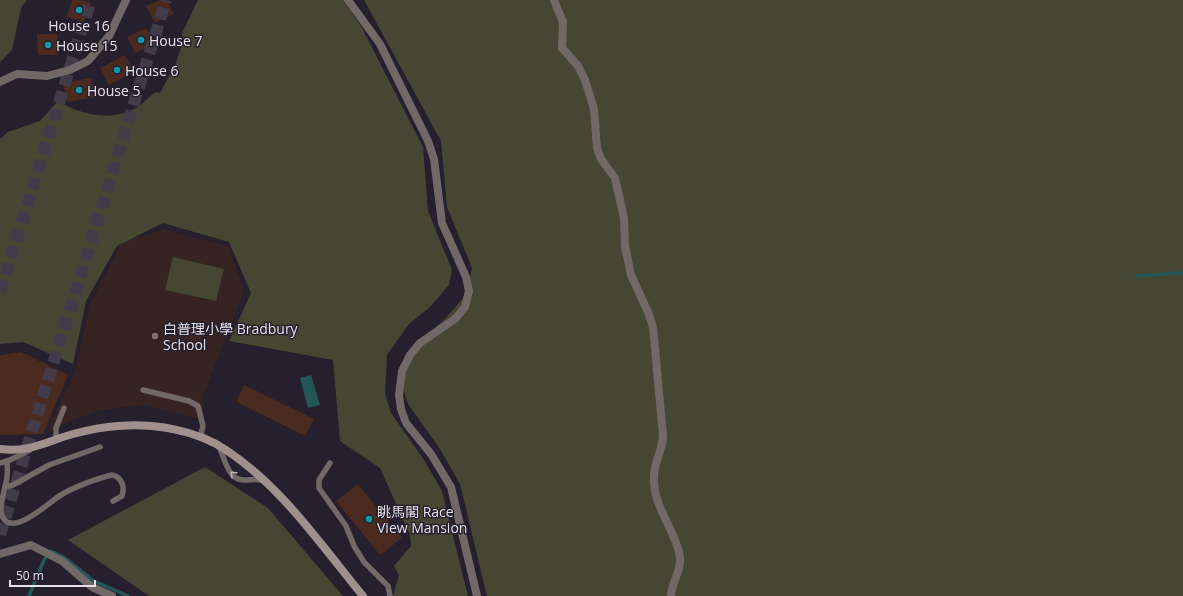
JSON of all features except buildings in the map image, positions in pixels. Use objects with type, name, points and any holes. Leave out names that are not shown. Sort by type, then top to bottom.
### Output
[{"type":"main road","points":[[0,449],[32,448],[73,434],[101,428],[132,426],[166,429],[200,438],[226,450],[281,496],[363,596]]},
{"type":"street","points":[[0,82],[17,74],[47,76],[70,70],[88,61],[109,36],[126,0]]},
{"type":"street","points":[[348,0],[380,44],[428,141],[434,159],[442,223],[466,277],[469,291],[465,307],[455,318],[420,343],[410,356],[402,371],[398,395],[406,423],[431,454],[451,487],[477,596]]},
{"type":"street","points":[[554,0],[562,22],[562,48],[580,69],[588,86],[594,109],[597,148],[602,159],[614,176],[622,207],[625,224],[625,246],[631,275],[652,322],[663,434],[663,443],[654,470],[654,485],[658,499],[675,540],[680,560],[673,582],[671,596]]},
{"type":"street","points":[[0,554],[31,545],[62,562],[92,587],[112,596]]},
{"type":"lane","points":[[143,390],[189,401],[198,406],[203,426],[200,438]]},
{"type":"lane","points":[[56,440],[56,428],[64,408]]},
{"type":"lane","points":[[218,446],[227,467],[236,478],[243,480],[250,478],[263,480]]},
{"type":"lane","points":[[0,463],[32,448]]},
{"type":"lane","points":[[5,487],[13,485],[49,465],[100,448]]},
{"type":"lane","points":[[7,461],[7,477],[1,512],[4,518],[14,523],[31,517],[62,494],[112,475],[122,481],[124,490],[122,496],[113,501]]},
{"type":"lane","points":[[330,463],[319,480],[319,488],[346,526],[354,546],[364,562],[388,586],[390,596]]},
{"type":"shaded area","points":[[0,0],[27,0],[21,8],[12,50],[0,62]]},
{"type":"shaded area","points":[[198,0],[343,0],[361,26],[423,147],[428,211],[452,270],[449,285],[430,307],[409,324],[387,355],[385,394],[391,413],[424,460],[442,491],[468,596],[393,596],[399,575],[394,566],[411,546],[410,535],[380,468],[340,441],[333,360],[229,341],[251,293],[229,242],[163,223],[117,246],[86,301],[73,364],[23,342],[0,344],[0,139],[8,132],[40,121],[58,101],[76,110],[106,116],[116,115],[136,108],[155,92],[160,93],[176,63],[183,41],[182,33]]},
{"type":"shaded area","points":[[364,0],[1183,0],[1183,596],[487,596],[460,484],[440,449],[408,404],[404,392],[405,362],[423,337],[443,321],[467,294],[472,268],[447,207],[441,141]]},
{"type":"shaded area","name":"白普理小學 Bradbury School","points":[[164,230],[228,246],[244,290],[203,397],[203,420],[143,405],[101,410],[72,420],[47,433],[75,371],[91,302],[123,241]]},
{"type":"shaded area","points":[[173,257],[224,269],[216,301],[165,290]]},
{"type":"shaded area","points":[[311,375],[320,405],[308,408],[300,378]]},
{"type":"shaded area","points":[[205,467],[268,508],[343,596],[149,596],[68,540]]},
{"type":"waterway","points":[[1136,276],[1183,273]]},
{"type":"waterway","points":[[29,596],[44,560],[51,551],[65,558],[94,581],[128,596]]},
{"type":"tunnel","points":[[0,292],[91,0]]},
{"type":"tunnel","points":[[0,535],[166,0]]},
{"type":"place","name":"House 16","points":[[79,10]]},
{"type":"place","name":"House 7","points":[[141,40]]},
{"type":"place","name":"House 15","points":[[48,45]]},
{"type":"place","name":"House 6","points":[[117,70]]},
{"type":"place","name":"House 5","points":[[79,90]]},
{"type":"place","name":"白普理小學 Bradbury School","points":[[155,336]]},
{"type":"place","name":"眺馬閣 Race View Mansion","points":[[369,519]]}]
